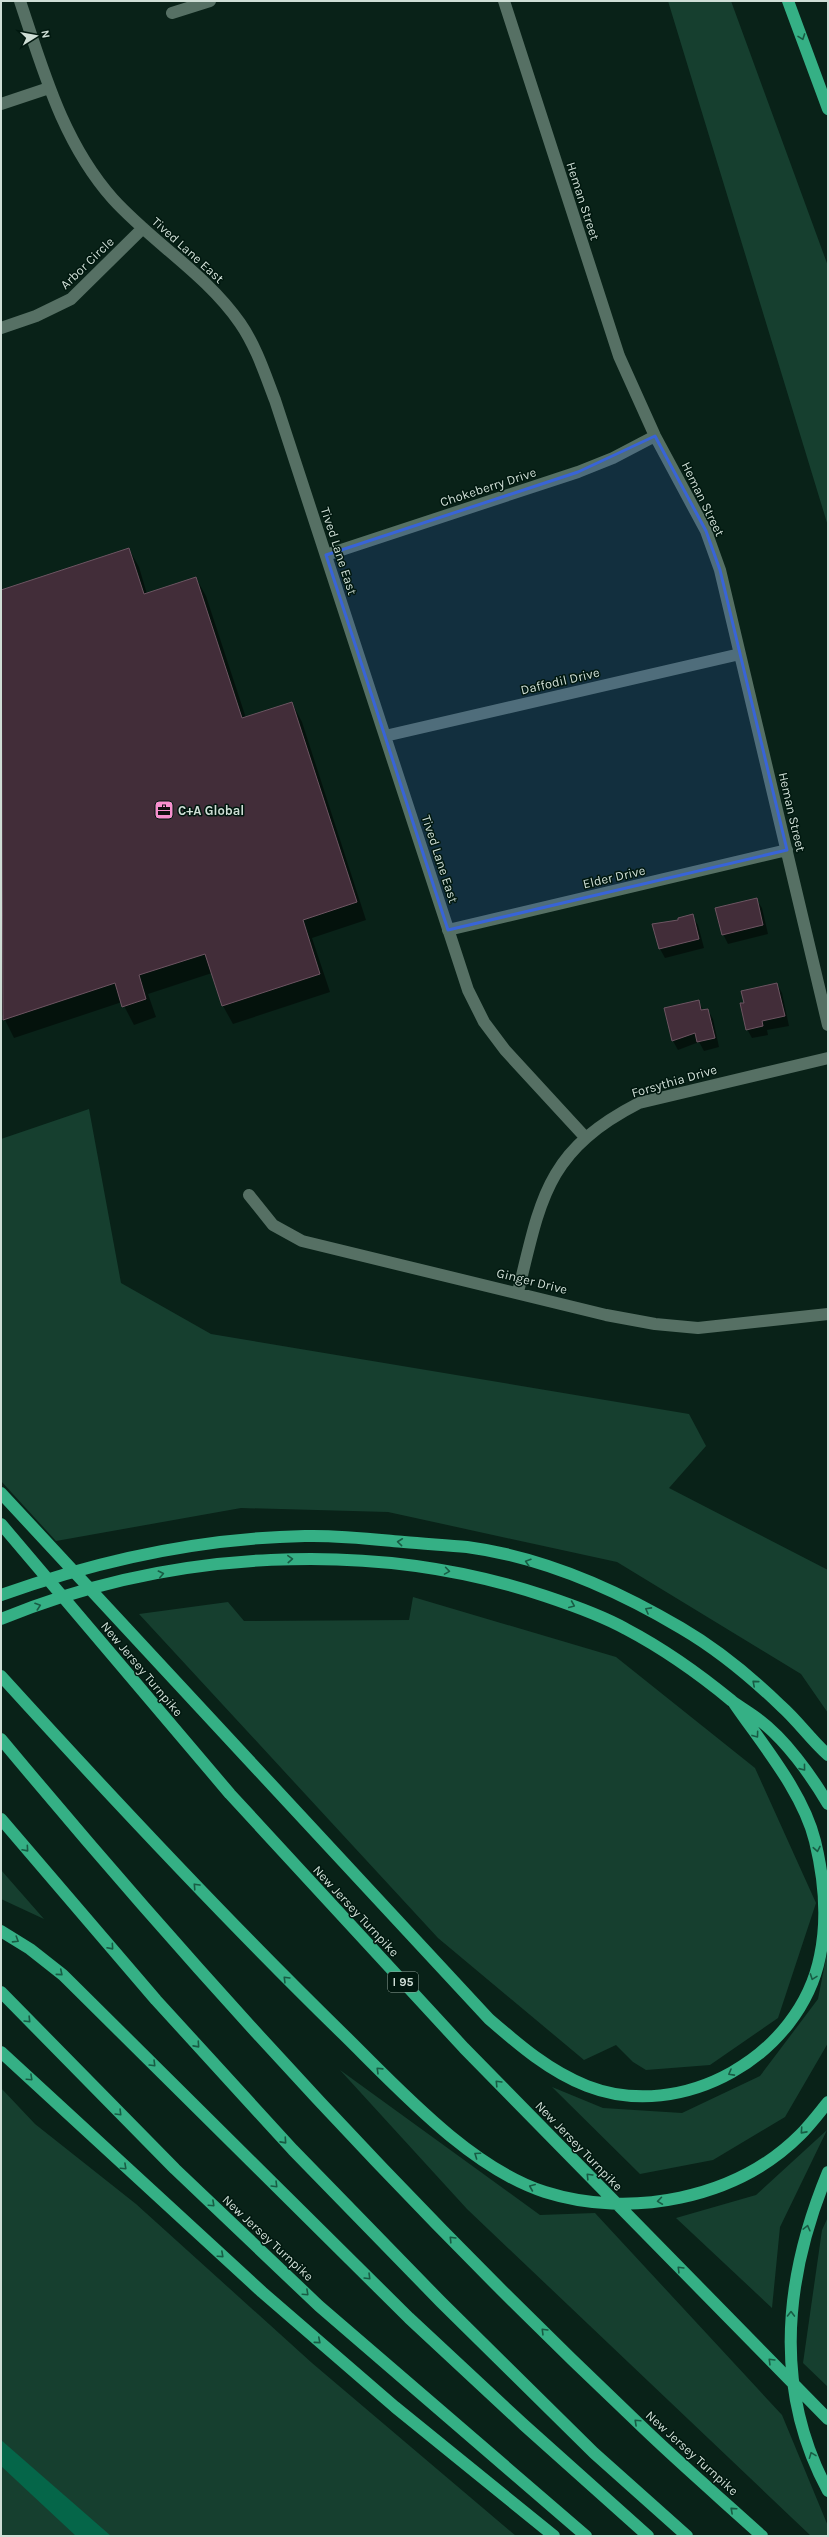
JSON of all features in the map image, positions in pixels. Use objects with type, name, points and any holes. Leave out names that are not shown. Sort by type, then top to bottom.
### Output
[{"type":"highway","points":[[788,1],[828,109]]},
{"type":"highway","points":[[1,1493],[489,2019],[545,2063],[587,2086],[623,2095],[663,2096],[700,2088],[732,2074],[763,2051],[787,2025],[807,1994],[820,1957],[825,1918],[822,1878],[815,1839],[797,1797],[734,1703]]},
{"type":"highway","name":"New Jersey Turnpike","points":[[1,1524],[230,1794],[458,2042],[828,2419]]},
{"type":"highway","points":[[1,1595],[106,1562],[180,1547],[245,1539],[307,1536],[469,1548],[513,1557],[579,1578],[628,1599],[683,1629],[736,1666],[782,1706],[826,1755]]},
{"type":"highway","points":[[1,1620],[64,1598],[123,1582],[184,1569],[248,1561],[307,1558],[417,1566],[464,1573],[507,1583],[566,1603],[624,1628],[682,1662],[734,1703],[760,1720],[789,1751],[816,1784],[828,1804]]},
{"type":"highway","points":[[1,1676],[244,1937],[334,2026],[442,2128],[475,2154],[509,2177],[544,2192],[586,2202],[626,2205],[662,2201],[698,2193],[734,2180],[768,2161],[800,2135],[828,2102]]},
{"type":"highway","name":"New Jersey Turnpike","points":[[1,1738],[194,1963],[334,2116],[479,2267],[607,2393],[762,2536]]},
{"type":"highway","points":[[1,1819],[156,2000],[293,2150],[441,2302],[589,2448],[687,2536]]},
{"type":"highway","points":[[1,1931],[30,1949],[63,1975],[409,2318],[524,2425],[648,2536]]},
{"type":"highway","name":"New Jersey Turnpike","points":[[1,1992],[175,2169],[319,2306],[586,2536]]},
{"type":"highway","points":[[1,2052],[262,2292],[394,2407],[554,2536]]},
{"type":"highway","points":[[828,2172],[811,2212],[798,2266],[791,2310],[790,2347],[795,2392],[806,2437],[828,2491]]},
{"type":"street","name":"Tived Lane East","points":[[20,1],[49,88],[65,126],[89,166],[113,198],[143,228],[215,292],[241,324],[259,358],[275,400],[468,990],[484,1022],[505,1050],[585,1137]]},
{"type":"street","points":[[172,13],[210,1]]},
{"type":"street","name":"Heman Street","points":[[504,1],[616,349],[635,395],[655,436],[706,531],[720,570],[828,1024]]},
{"type":"street","points":[[1,104],[49,88]]},
{"type":"street","name":"Arbor Circle","points":[[1,328],[36,316],[71,299],[143,228]]},
{"type":"street","name":"Chokeberry Drive","points":[[326,555],[578,472],[613,458],[655,436]]},
{"type":"street","name":"Daffodil Drive","points":[[385,736],[740,654]]},
{"type":"street","name":"Elder Drive","points":[[448,930],[787,850]]},
{"type":"street","name":"Forsythia Drive","points":[[518,1292],[537,1215],[548,1187],[563,1161],[585,1137],[611,1118],[639,1103],[828,1058]]},
{"type":"street","name":"Ginger Drive","points":[[249,1195],[273,1225],[302,1241],[613,1316],[655,1324],[698,1328],[828,1314]]},
{"type":"highlighted area","points":[[655,436],[706,531],[720,570],[787,850],[448,930],[326,555],[578,472]]},
{"type":"shaded area","points":[[668,1],[731,1],[828,266],[828,526]]},
{"type":"shaded area","points":[[89,1109],[121,1283],[211,1334],[689,1414],[706,1446],[669,1488],[828,1570],[828,1713],[801,1674],[617,1562],[388,1512],[241,1508],[56,1541],[1,1481],[1,1139]]},
{"type":"shaded area","points":[[413,1597],[616,1657],[755,1768],[816,1903],[778,2018],[710,2065],[646,2070],[633,2062],[616,2045],[584,2060],[438,1938],[139,1614],[228,1602],[244,1621],[409,1620]]},
{"type":"shaded area","points":[[1,1870],[44,1919],[1,1899]]},
{"type":"shaded area","points":[[828,1948],[828,2043],[785,2117],[713,2160],[640,2174],[552,2087],[603,2108],[682,2113],[760,2076],[818,1999]]},
{"type":"shaded area","points":[[340,2070],[540,2215],[595,2213],[782,2415],[828,2526],[828,2536],[811,2536],[467,2209]]},
{"type":"shaded area","points":[[1,2088],[35,2124],[136,2204],[312,2363],[516,2536],[1,2536]]},
{"type":"shaded area","points":[[827,2130],[780,2227],[772,2308],[676,2218],[756,2195]]},
{"type":"shaded area","points":[[828,2217],[828,2387],[803,2363],[822,2230]]},
{"type":"shaded area","points":[[1,2440],[111,2536],[76,2536],[1,2466]]},
{"type":"building","name":"C+A Global","points":[[129,548],[144,594],[196,577],[242,718],[292,702],[357,902],[303,920],[320,974],[222,1006],[205,954],[139,975],[146,999],[122,1007],[115,983],[3,1020],[1,590]]},
{"type":"building","points":[[757,898],[763,925],[722,935],[715,908]]},
{"type":"building","points":[[693,914],[699,939],[659,949],[652,924],[678,920],[678,918]]},
{"type":"building","points":[[777,983],[785,1016],[762,1021],[763,1026],[746,1030],[740,1003],[744,1003],[741,991]]},
{"type":"building","points":[[699,1000],[701,1010],[708,1009],[715,1038],[697,1042],[695,1033],[672,1041],[664,1008]]},
{"type":"place","name":"C+A Global","points":[[164,810]]}]
